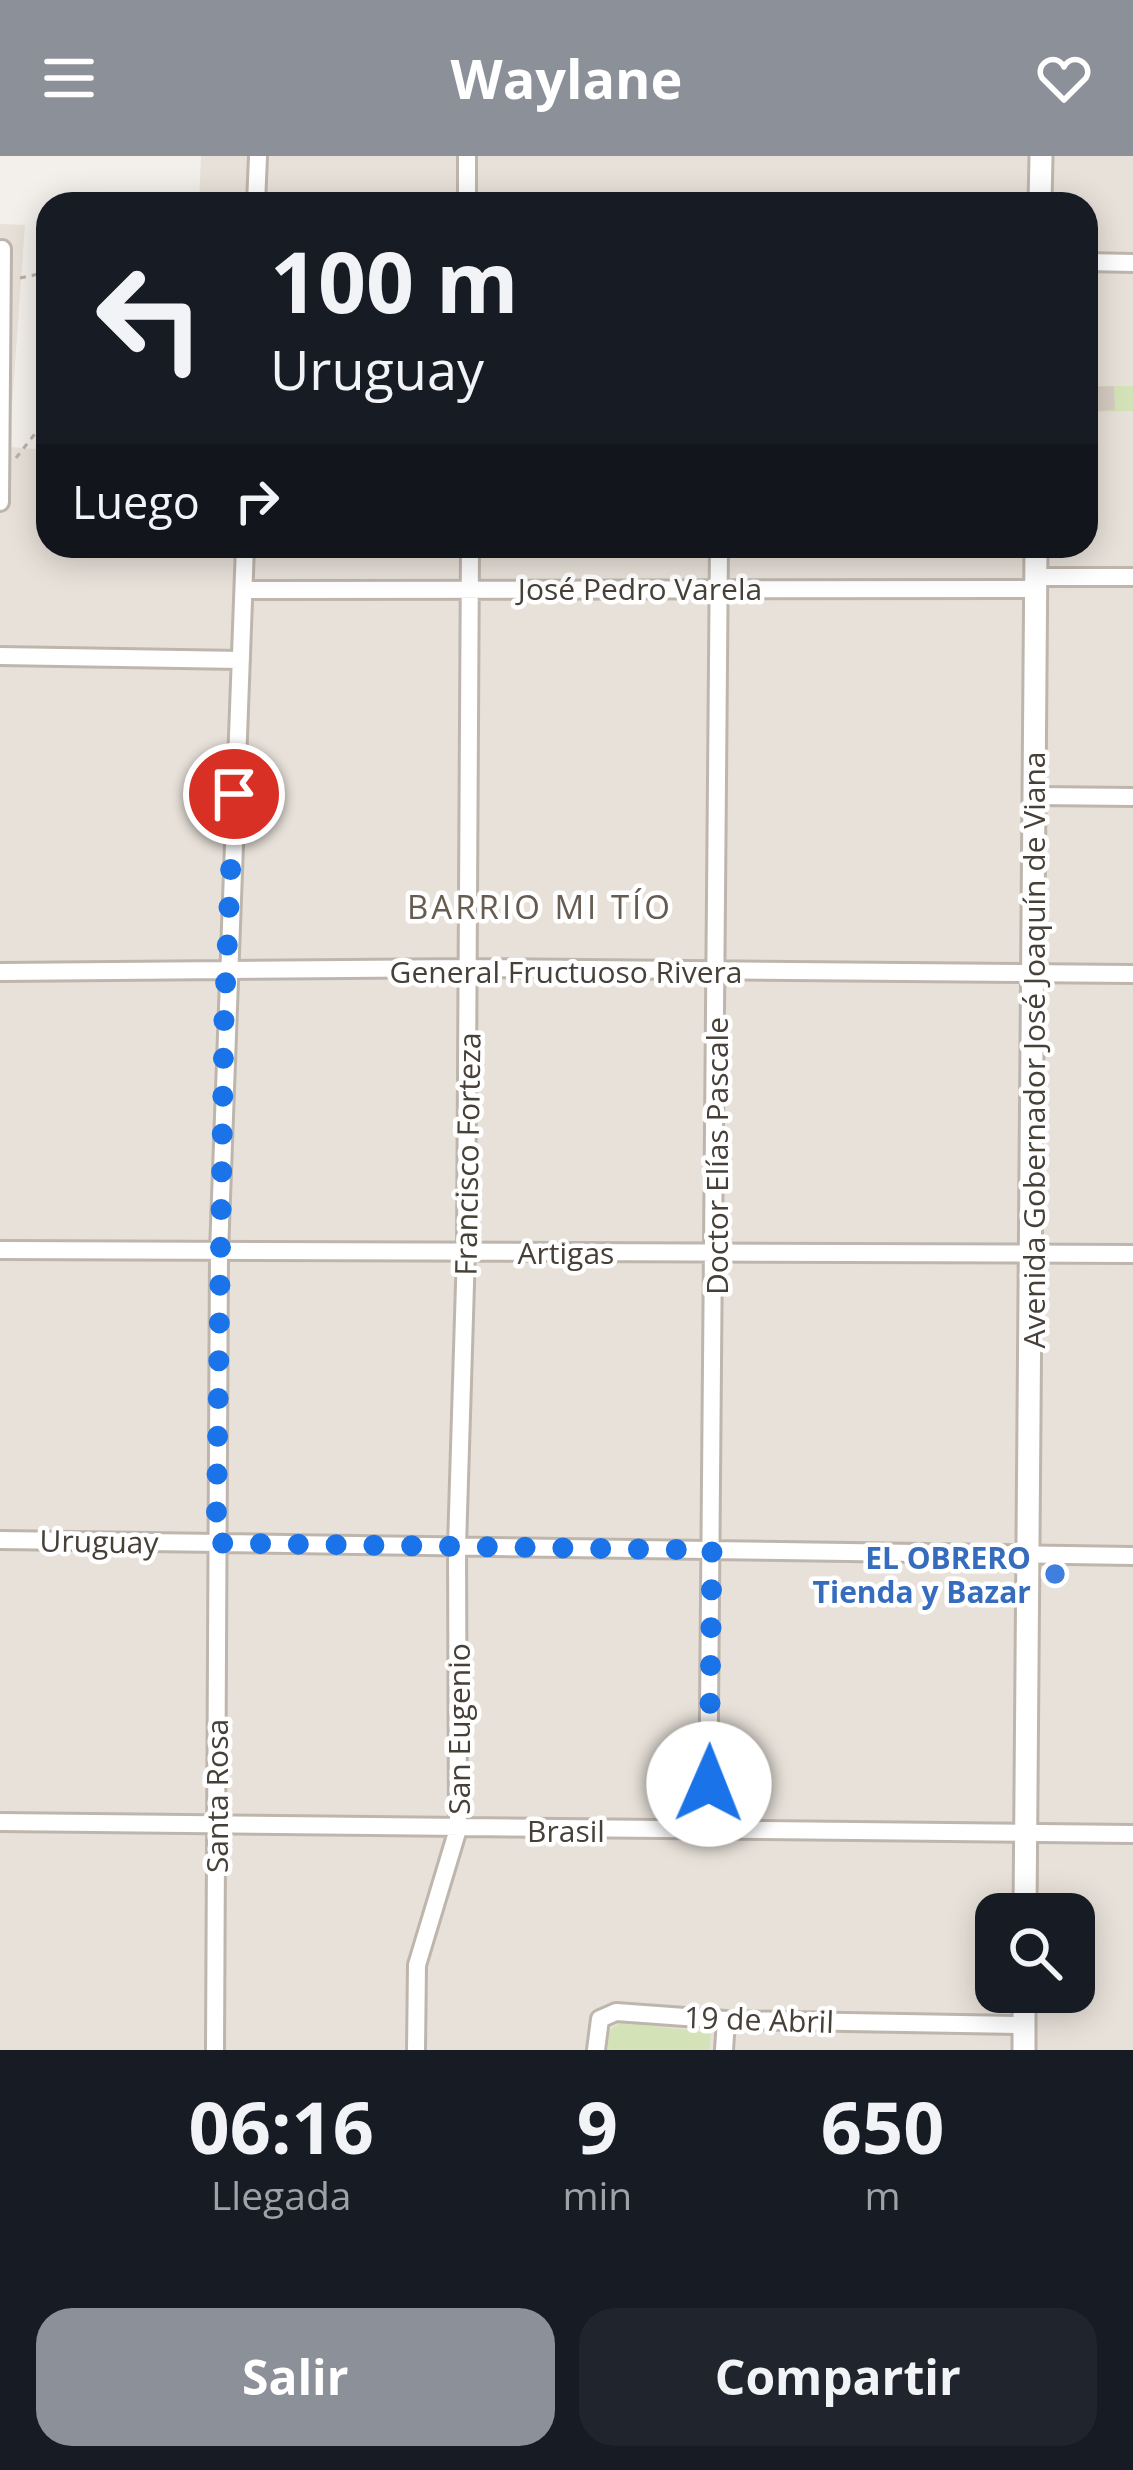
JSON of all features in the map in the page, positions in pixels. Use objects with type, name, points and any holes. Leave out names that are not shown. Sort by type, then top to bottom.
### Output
[{"type":"street","points":[[256,192],[258,156]]},
{"type":"street","points":[[467,156],[467,192]]},
{"type":"street","points":[[1040,192],[1041,156]]},
{"type":"street","points":[[0,502],[2,249]]},
{"type":"street","points":[[1098,262],[1133,263]]},
{"type":"street","name":"Santa Rosa","points":[[215,2050],[219,1252],[245,558]]},
{"type":"street","name":"Francisco Forteza","points":[[457,1546],[466,1251],[470,558]]},
{"type":"street","name":"Doctor Elías Pascale","points":[[708,1831],[719,558]]},
{"type":"street","name":"Avenida Gobernador José Joaquín de Viana","points":[[1025,1893],[1036,558]]},
{"type":"street","name":"José Pedro Varela","points":[[244,590],[718,588],[1133,577]]},
{"type":"street","points":[[0,656],[241,660]]},
{"type":"street","points":[[1034,796],[1133,796]]},
{"type":"street","name":"General Fructuoso Rivera","points":[[0,972],[469,968],[1133,974]]},
{"type":"street","name":"Artigas","points":[[0,1250],[1133,1254]]},
{"type":"street","name":"Uruguay","points":[[0,1540],[1133,1556]]},
{"type":"street","name":"San Eugenio","points":[[416,2050],[417,1965],[458,1829],[457,1546]]},
{"type":"street","name":"Brasil","points":[[0,1822],[1133,1834]]},
{"type":"street","name":"19 de Abril","points":[[596,2050],[600,2019],[616,2012],[725,2020],[1023,2025]]},
{"type":"street","points":[[1023,2013],[1024,2050]]},
{"type":"street","points":[[724,2050],[725,2020]]},
{"type":"path","points":[[2,282],[36,275]]},
{"type":"path","points":[[0,479],[36,432]]},
{"type":"shaded area","points":[[201,156],[1133,156],[1133,2050],[0,2050],[0,224],[25,225],[9,447],[36,449],[36,558],[1098,558],[1098,192],[200,192]]},
{"type":"green space","points":[[1098,386],[1133,386],[1133,411],[1098,412]]},
{"type":"green space","points":[[621,2022],[711,2033],[709,2050],[607,2050],[610,2030]]},
{"type":"building","points":[[1114,386],[1115,410],[1098,411],[1098,387]]},
{"type":"place","name":"EL OBRERO Tienda y Bazar","points":[[1055,1574]]},
{"type":"district","name":"BARRIO MI TÍO","points":[[540,906]]},
{"type":"route","points":[[234,794],[224,1019],[216,1543],[712,1550],[709,1784]]}]
